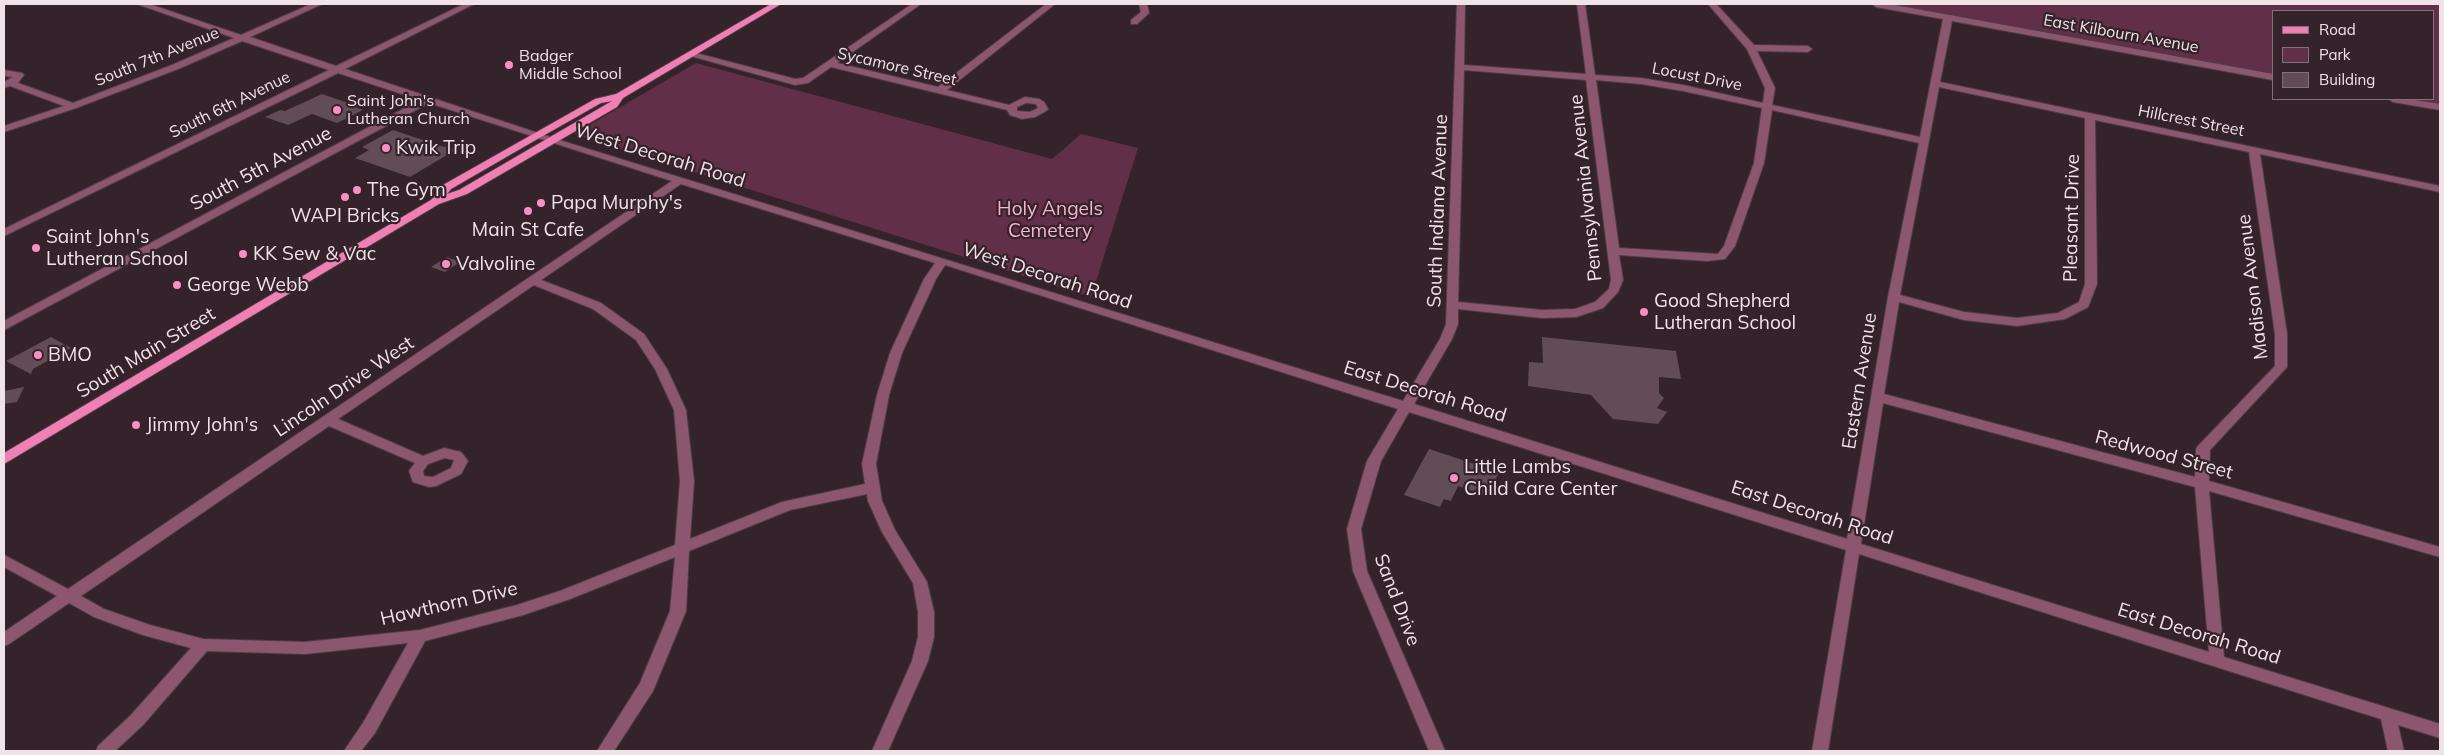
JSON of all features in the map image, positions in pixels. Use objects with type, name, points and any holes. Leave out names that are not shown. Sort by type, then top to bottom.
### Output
[{"type":"main road","name":"South Main Street","points":[[435,202],[447,187],[535,136],[598,101],[619,96],[777,4]]},
{"type":"main road","name":"South Main Street","points":[[4,459],[435,202],[463,192],[614,105],[619,96]]},
{"type":"street","name":"West Decorah Road","points":[[141,4],[535,136],[942,261],[1171,334]]},
{"type":"street","name":"South 7th Avenue","points":[[4,129],[73,106],[175,67],[318,4]]},
{"type":"street","name":"South 6th Avenue","points":[[5,232],[470,4]]},
{"type":"street","points":[[830,64],[917,4]]},
{"type":"street","points":[[939,91],[1051,4]]},
{"type":"street","points":[[1134,22],[1145,13],[1143,4]]},
{"type":"street","name":"South Indiana Avenue","points":[[1406,407],[1446,339],[1452,324],[1461,4]]},
{"type":"street","name":"Pennsylvania Avenue","points":[[1453,305],[1542,314],[1576,313],[1599,305],[1614,290],[1617,280],[1592,76],[1581,4]]},
{"type":"street","points":[[1613,251],[1725,260],[1759,163],[1765,106],[1770,88],[1751,48],[1712,4]]},
{"type":"street","name":"East Kilbourn Avenue","points":[[1876,4],[2272,77]]},
{"type":"street","name":"Eastern Avenue","points":[[1820,751],[1894,297],[1948,18]]},
{"type":"street","points":[[1751,48],[1808,49]]},
{"type":"street","name":"Sycamore Street","points":[[692,55],[794,82],[805,81],[830,64],[1011,108]]},
{"type":"street","name":"Locust Drive","points":[[1460,68],[1592,76],[1683,88],[1924,141]]},
{"type":"street","points":[[4,74],[13,73],[19,75],[7,84]]},
{"type":"street","points":[[7,84],[73,106]]},
{"type":"street","name":"Hillcrest Street","points":[[1936,84],[2440,189]]},
{"type":"street","name":"South 5th Avenue","points":[[4,326],[429,99]]},
{"type":"street","points":[[2399,100],[2440,107]]},
{"type":"street","name":"Pleasant Drive","points":[[1894,297],[1964,316],[2017,322],[2061,316],[2084,304],[2090,284],[2090,116]]},
{"type":"street","name":"Madison Avenue","points":[[2217,660],[2202,484],[2203,449],[2281,367],[2281,334],[2254,149]]},
{"type":"street","name":"Lincoln Drive West","points":[[4,640],[679,181]]},
{"type":"street","points":[[880,751],[920,661],[926,637],[926,612],[920,582],[889,532],[871,488],[869,464],[872,439],[893,362],[930,279],[942,261]]},
{"type":"street","points":[[534,281],[597,306],[640,337],[661,369],[680,410],[687,481],[678,611],[647,686],[605,751]]},
{"type":"street","name":"East Decorah Road","points":[[1171,334],[2440,731]]},
{"type":"street","name":"Redwood Street","points":[[1878,397],[2202,484],[2440,552]]},
{"type":"street","name":"Sand Drive","points":[[1406,407],[1374,461],[1354,529],[1360,571],[1438,751]]},
{"type":"street","points":[[328,420],[423,461]]},
{"type":"street","name":"Hawthorn Drive","points":[[4,560],[98,614],[148,632],[202,645],[305,648],[420,636],[533,605],[787,506],[871,488]]},
{"type":"street","points":[[352,751],[370,728],[420,636]]},
{"type":"street","points":[[104,751],[138,720],[202,645]]},
{"type":"street","points":[[2388,715],[2396,751]]},
{"type":"green space","points":[[1891,4],[2440,4],[2440,104],[2417,100],[2434,100],[2434,10],[2272,10],[2272,74]]},
{"type":"green space","name":"Holy Angels Cemetery","points":[[696,63],[1052,159],[1081,134],[1138,148],[1091,297],[574,134]]},
{"type":"building","name":"Saint John's Lutheran Church","points":[[322,94],[363,110],[337,123],[312,114],[288,125],[265,117],[280,110],[285,111]]},
{"type":"building","points":[[393,130],[441,146],[457,149],[410,177],[355,158],[369,150],[362,147]]},
{"type":"building","name":"Valvoline","points":[[447,257],[460,262],[445,272],[431,267]]},
{"type":"building","name":"BMO","points":[[51,337],[71,348],[33,369],[31,374],[6,361]]},
{"type":"building","name":"Good Shepherd Lutheran School","points":[[1542,337],[1676,351],[1681,379],[1659,377],[1659,393],[1664,398],[1657,408],[1667,412],[1658,424],[1613,419],[1591,395],[1528,386],[1529,362],[1543,363]]},
{"type":"building","points":[[24,387],[17,402],[4,404],[4,391]]},
{"type":"building","name":"Little Lambs Child Care Center","points":[[1429,449],[1499,472],[1488,496],[1458,486],[1451,501],[1444,499],[1440,507],[1404,495]]},
{"type":"place","name":"Badger Middle School","points":[[509,65]]},
{"type":"place","name":"Saint John's Lutheran Church","points":[[337,110]]},
{"type":"place","name":"Kwik Trip","points":[[386,148]]},
{"type":"place","name":"The Gym","points":[[357,190]]},
{"type":"place","name":"WAPI Bricks","points":[[345,197]]},
{"type":"place","name":"Papa Murphy's","points":[[541,203]]},
{"type":"place","name":"Main St Cafe","points":[[528,211]]},
{"type":"place","name":"Saint John's Lutheran School","points":[[36,248]]},
{"type":"place","name":"KK Sew & Vac","points":[[243,254]]},
{"type":"place","name":"Valvoline","points":[[446,264]]},
{"type":"place","name":"George Webb","points":[[177,285]]},
{"type":"place","name":"Good Shepherd Lutheran School","points":[[1644,312]]},
{"type":"place","name":"BMO","points":[[38,355]]},
{"type":"place","name":"Jimmy John's","points":[[136,425]]},
{"type":"place","name":"Little Lambs Child Care Center","points":[[1454,478]]}]
